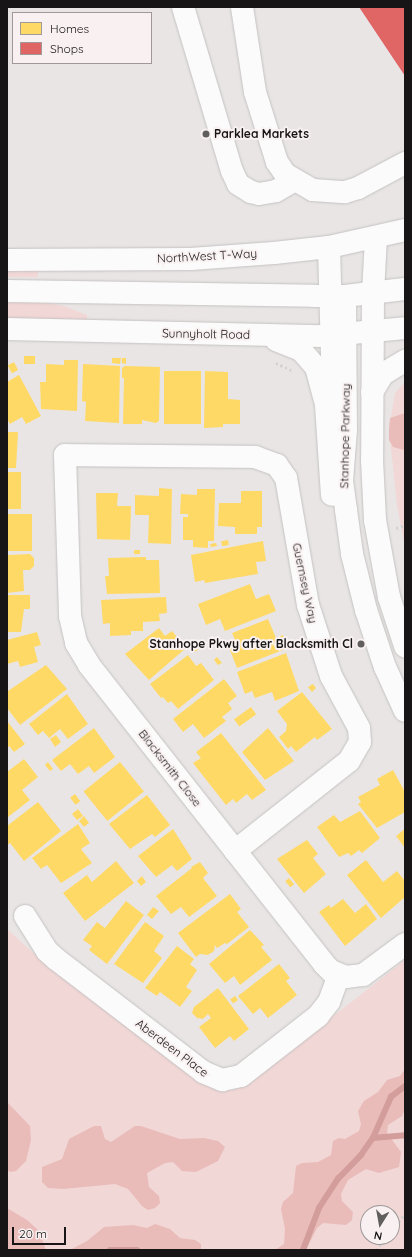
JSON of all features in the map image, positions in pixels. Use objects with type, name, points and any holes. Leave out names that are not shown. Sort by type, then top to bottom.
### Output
[{"type":"main road","points":[[183,7],[232,171],[238,184],[251,192],[259,194],[276,191],[293,181]]},
{"type":"main road","points":[[242,7],[250,69],[262,118],[277,162],[293,181],[324,193],[352,191],[405,162]]},
{"type":"main road","name":"NorthWest T-Way","points":[[7,260],[191,258],[329,247],[376,238],[405,230]]},
{"type":"main road","points":[[376,238],[372,333],[372,460],[376,534],[389,597],[405,646]]},
{"type":"main road","name":"Stanhope Parkway","points":[[329,247],[339,296],[339,336],[346,430],[342,481],[352,554],[368,618],[385,667],[405,711]]},
{"type":"main road","points":[[7,291],[339,296],[405,289]]},
{"type":"main road","name":"Sunnyholt Road","points":[[7,329],[339,336],[405,328]]},
{"type":"main road","points":[[240,335],[294,346],[314,363],[326,405],[327,459],[332,496],[341,533],[352,554]]},
{"type":"main road","points":[[372,392],[383,374],[405,361]]},
{"type":"main road","name":"Guernsey Way","points":[[65,455],[256,457],[277,465],[286,478],[308,605],[332,676],[359,728],[360,742],[349,761],[235,851]]},
{"type":"main road","name":"Blacksmith Close","points":[[65,455],[70,616],[76,643],[89,666],[324,964],[339,975]]},
{"type":"main road","name":"Aberdeen Place","points":[[25,916],[47,951],[56,960],[204,1072],[222,1080],[241,1076],[318,1016],[329,1002],[339,975]]},
{"type":"main road","points":[[339,975],[363,975],[405,944]]},
{"type":"path","points":[[271,360],[284,368],[296,371]]},
{"type":"path","points":[[396,528],[405,525]]},
{"type":"shaded area","points":[[38,270],[38,277],[7,277],[7,271]]},
{"type":"shaded area","points":[[7,302],[42,302],[64,306],[87,315],[87,320],[7,319]]},
{"type":"shaded area","points":[[405,382],[405,547],[397,505],[389,429],[395,393]]},
{"type":"shaded area","points":[[405,413],[404,450],[393,447],[389,440],[389,429],[390,418]]},
{"type":"shaded area","points":[[7,929],[52,970],[201,1083],[217,1090],[234,1090],[249,1082],[405,960],[405,1250],[7,1250]]},
{"type":"shaded area","points":[[405,1069],[405,1109],[402,1116],[388,1125],[387,1133],[401,1152],[399,1167],[379,1173],[366,1169],[348,1180],[341,1194],[342,1201],[353,1212],[352,1220],[346,1225],[323,1223],[317,1228],[306,1250],[275,1250],[284,1244],[285,1229],[281,1209],[283,1202],[293,1193],[296,1166],[302,1163],[318,1162],[331,1155],[333,1141],[339,1138],[345,1139],[359,1131],[361,1124],[358,1111],[364,1101],[378,1092],[387,1080],[400,1076]]},
{"type":"shaded area","points":[[7,1102],[30,1126],[31,1140],[26,1161],[16,1171],[10,1172],[7,1170]]},
{"type":"shaded area","points":[[94,1126],[101,1126],[105,1139],[111,1142],[135,1126],[141,1126],[180,1139],[204,1138],[218,1141],[225,1147],[218,1161],[196,1172],[182,1171],[173,1162],[165,1163],[147,1173],[149,1187],[159,1196],[160,1203],[155,1208],[148,1210],[142,1206],[128,1189],[115,1184],[63,1189],[48,1188],[42,1182],[42,1167],[62,1159],[69,1139]]},
{"type":"shaded area","points":[[7,1208],[27,1220],[39,1231],[46,1250],[7,1250]]},
{"type":"shaded area","points":[[155,1224],[170,1229],[180,1238],[195,1240],[201,1244],[201,1250],[70,1250],[87,1241],[104,1227],[133,1225],[147,1228]]},
{"type":"building: Homes","points":[[24,356],[35,356],[35,364],[24,364]]},
{"type":"building: Homes","points":[[112,358],[121,358],[120,364],[112,363]]},
{"type":"building: Homes","points":[[122,358],[126,358],[126,364],[122,363]]},
{"type":"building: Homes","points":[[64,360],[78,360],[77,411],[41,409],[40,382],[46,382],[46,364],[64,365]]},
{"type":"building: Homes","points":[[14,362],[18,370],[12,373],[8,365]]},
{"type":"building: Homes","points":[[83,364],[120,366],[119,423],[85,421],[86,402],[82,401]]},
{"type":"building: Homes","points":[[125,366],[160,367],[159,421],[156,423],[142,420],[142,424],[123,424],[124,378],[122,378],[122,368]]},
{"type":"building: Homes","points":[[164,371],[201,371],[201,424],[164,424]]},
{"type":"building: Homes","points":[[205,371],[228,372],[228,399],[240,400],[240,424],[223,424],[223,427],[204,428]]},
{"type":"building: Homes","points":[[19,375],[41,416],[26,424],[22,417],[10,424],[7,419],[7,382]]},
{"type":"building: Homes","points":[[7,432],[18,432],[16,468],[7,468]]},
{"type":"building: Homes","points":[[7,472],[21,472],[21,509],[7,509]]},
{"type":"building: Homes","points":[[159,488],[172,489],[171,544],[148,543],[149,515],[135,515],[135,495],[159,496]]},
{"type":"building: Homes","points":[[197,489],[215,489],[214,541],[208,541],[208,548],[193,547],[193,540],[183,540],[183,517],[188,517],[188,514],[180,514],[181,494],[197,495]]},
{"type":"building: Homes","points":[[241,491],[262,491],[262,527],[257,527],[257,534],[235,534],[235,527],[218,526],[219,503],[241,503]]},
{"type":"building: Homes","points":[[96,493],[118,493],[117,506],[131,506],[130,540],[97,539]]},
{"type":"building: Homes","points":[[7,514],[32,514],[32,551],[7,551]]},
{"type":"building: Homes","points":[[228,540],[229,545],[222,546],[221,541]]},
{"type":"building: Homes","points":[[263,541],[266,561],[256,562],[258,574],[205,583],[204,580],[195,582],[191,555]]},
{"type":"building: Homes","points":[[216,543],[217,546],[211,547],[210,544]]},
{"type":"building: Homes","points":[[134,550],[140,550],[140,554],[134,554]]},
{"type":"building: Homes","points":[[30,554],[34,558],[34,566],[30,570],[23,570],[24,591],[7,593],[7,555]]},
{"type":"building: Homes","points":[[146,557],[146,560],[159,560],[160,593],[107,594],[105,576],[109,576],[108,558]]},
{"type":"building: Homes","points":[[250,584],[256,599],[269,594],[276,611],[225,631],[220,619],[206,625],[198,604]]},
{"type":"building: Homes","points":[[7,595],[30,595],[30,609],[24,609],[21,632],[7,632]]},
{"type":"building: Homes","points":[[166,597],[167,613],[159,614],[160,621],[143,622],[143,631],[131,631],[131,635],[110,636],[110,623],[103,624],[101,600]]},
{"type":"building: Homes","points":[[268,619],[276,638],[283,635],[288,648],[237,668],[228,645],[236,642],[232,633]]},
{"type":"building: Homes","points":[[159,628],[165,636],[172,631],[186,648],[149,680],[125,654]]},
{"type":"building: Homes","points":[[37,632],[41,645],[34,647],[38,662],[20,667],[18,661],[7,664],[7,640]]},
{"type":"building: Homes","points":[[199,644],[202,646],[195,652],[192,649]]},
{"type":"building: Homes","points":[[286,653],[299,691],[275,701],[272,692],[255,698],[252,691],[245,694],[237,672]]},
{"type":"building: Homes","points":[[188,655],[196,666],[201,663],[214,680],[178,709],[171,701],[168,703],[163,697],[161,698],[150,684]]},
{"type":"building: Homes","points":[[217,657],[222,663],[218,665],[214,660]]},
{"type":"building: Homes","points":[[46,665],[67,689],[20,725],[7,708],[8,691]]},
{"type":"building: Homes","points":[[224,679],[237,696],[228,703],[232,709],[222,717],[226,721],[204,738],[193,724],[183,732],[173,719]]},
{"type":"building: Homes","points":[[313,684],[316,688],[312,692],[308,687]]},
{"type":"building: Homes","points":[[302,692],[332,729],[317,740],[315,737],[296,752],[291,746],[288,749],[279,737],[286,731],[287,724],[277,711]]},
{"type":"building: Homes","points":[[67,694],[88,724],[68,739],[60,729],[49,738],[43,731],[38,735],[29,724]]},
{"type":"building: Homes","points":[[251,707],[256,714],[239,727],[234,719]]},
{"type":"building: Homes","points":[[7,721],[25,744],[14,752],[9,746],[7,748]]},
{"type":"building: Homes","points":[[94,728],[115,757],[94,773],[89,766],[78,774],[70,764],[61,771],[52,760]]},
{"type":"building: Homes","points":[[268,728],[294,761],[265,780],[242,752]]},
{"type":"building: Homes","points":[[221,733],[266,790],[252,800],[247,794],[236,803],[233,799],[226,805],[193,763],[201,758],[196,752]]},
{"type":"building: Homes","points":[[56,735],[61,742],[55,747],[50,739]]},
{"type":"building: Homes","points":[[24,759],[38,777],[22,790],[30,800],[8,817],[7,772]]},
{"type":"building: Homes","points":[[48,762],[53,769],[50,771],[45,765]]},
{"type":"building: Homes","points":[[120,762],[144,792],[107,821],[83,792]]},
{"type":"building: Homes","points":[[393,770],[405,792],[405,812],[377,828],[358,804],[361,802],[358,797],[380,785],[377,779]]},
{"type":"building: Homes","points":[[75,794],[80,801],[75,805],[70,798]]},
{"type":"building: Homes","points":[[147,795],[170,825],[155,837],[152,834],[130,849],[109,824]]},
{"type":"building: Homes","points":[[38,802],[61,831],[24,861],[10,843],[7,845],[7,826]]},
{"type":"building: Homes","points":[[78,809],[83,816],[77,820],[72,814]]},
{"type":"building: Homes","points":[[360,811],[380,838],[362,853],[359,850],[351,856],[348,853],[339,857],[317,827],[334,815],[340,822]]},
{"type":"building: Homes","points":[[84,816],[89,823],[84,827],[79,821]]},
{"type":"building: Homes","points":[[78,824],[90,843],[81,849],[92,863],[61,883],[47,865],[41,869],[32,858]]},
{"type":"building: Homes","points":[[173,829],[192,859],[177,871],[172,865],[156,877],[138,856]]},
{"type":"building: Homes","points":[[405,829],[405,848],[396,836]]},
{"type":"building: Homes","points":[[307,840],[318,854],[313,858],[326,874],[304,893],[277,859]]},
{"type":"building: Homes","points":[[366,860],[383,882],[397,871],[405,881],[405,897],[381,918],[347,875]]},
{"type":"building: Homes","points":[[116,861],[134,883],[85,921],[63,893],[87,875],[92,882]]},
{"type":"building: Homes","points":[[200,862],[208,873],[203,878],[217,896],[189,917],[181,907],[171,914],[156,896],[192,868],[191,867]]},
{"type":"building: Homes","points":[[142,876],[146,882],[141,886],[137,881]]},
{"type":"building: Homes","points":[[289,878],[294,884],[290,887],[285,881]]},
{"type":"building: Homes","points":[[230,894],[241,909],[237,912],[249,927],[227,944],[225,943],[217,948],[215,945],[214,951],[208,955],[200,954],[196,957],[178,933]]},
{"type":"building: Homes","points":[[343,899],[355,913],[366,904],[377,919],[345,946],[319,912],[329,905],[331,908]]},
{"type":"building: Homes","points":[[126,901],[144,915],[107,964],[89,950],[92,946],[83,940],[97,922],[105,928]]},
{"type":"building: Homes","points":[[153,907],[159,911],[152,919],[147,915]]},
{"type":"building: Homes","points":[[145,922],[164,936],[154,951],[162,958],[143,983],[114,964]]},
{"type":"building: Homes","points":[[250,930],[264,945],[261,947],[272,960],[240,985],[234,976],[225,983],[209,964]]},
{"type":"building: Homes","points":[[177,946],[194,959],[190,964],[197,970],[186,987],[192,991],[180,1007],[160,992],[157,996],[145,988]]},
{"type":"building: Homes","points":[[279,964],[290,978],[286,981],[297,995],[268,1018],[260,1008],[253,1014],[238,996]]},
{"type":"building: Homes","points":[[218,988],[249,1029],[234,1041],[230,1036],[215,1048],[199,1027],[211,1018],[208,1014],[203,1019],[197,1018],[192,1013],[194,1007]]},
{"type":"building: Homes","points":[[235,996],[238,1000],[233,1004],[230,1000]]},
{"type":"building: Shops","points":[[359,7],[405,7],[405,76]]},
{"type":"waterway","points":[[303,1250],[319,1208],[338,1179],[361,1155],[373,1138],[391,1097],[405,1086]]},
{"type":"waterway","points":[[373,1138],[405,1135]]},
{"type":"waterway","points":[[110,1250],[137,1250]]},
{"type":"place","name":"Parklea Markets","points":[[206,134]]},
{"type":"place","name":"Stanhope Pkwy after Blacksmith Cl","points":[[361,644]]}]
